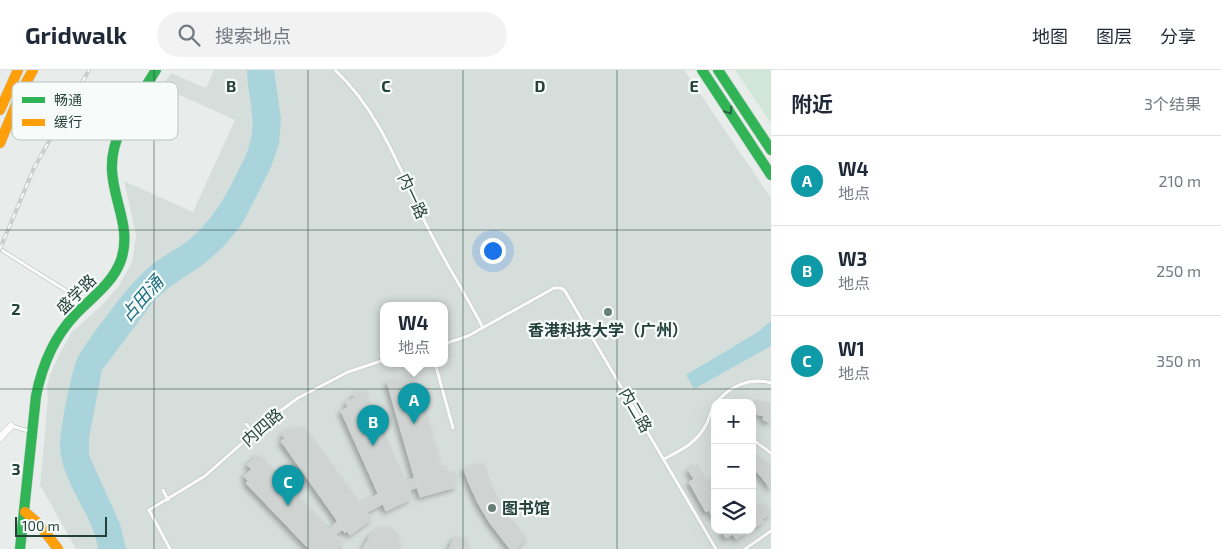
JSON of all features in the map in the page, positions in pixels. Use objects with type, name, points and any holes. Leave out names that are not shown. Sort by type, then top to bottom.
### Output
[{"type":"main road","points":[[13,82],[18,70]]},
{"type":"main road","points":[[26,82],[33,70]]},
{"type":"main road","name":"盛学路","points":[[149,82],[156,70]]},
{"type":"main road","points":[[702,70],[771,175]]},
{"type":"main road","points":[[718,70],[771,150]]},
{"type":"main road","points":[[0,110],[12,83]]},
{"type":"main road","points":[[0,143],[12,114]]},
{"type":"main road","name":"盛学路","points":[[20,549],[39,378],[53,344],[67,323],[105,287],[122,259],[125,239],[124,223],[112,177],[111,159],[116,140]]},
{"type":"main road","points":[[24,512],[30,514],[38,522],[58,549]]},
{"type":"street","points":[[2,433],[11,426]]},
{"type":"lane","name":"内一路","points":[[335,70],[362,100],[387,140],[427,225],[483,328]]},
{"type":"lane","points":[[0,249],[87,304]]},
{"type":"lane","name":"内二路","points":[[483,328],[546,292],[562,288],[568,294],[716,549]]},
{"type":"lane","points":[[448,343],[468,336],[483,328]]},
{"type":"lane","name":"内四路","points":[[170,549],[149,510],[205,476],[254,432],[314,388],[348,372],[380,361]]},
{"type":"lane","points":[[436,367],[453,428]]},
{"type":"lane","points":[[719,399],[738,385],[753,381],[771,383]]},
{"type":"lane","points":[[664,459],[694,441],[703,430],[711,415]]},
{"type":"lane","points":[[246,424],[254,432]]},
{"type":"lane","points":[[11,426],[32,432]]},
{"type":"lane","points":[[756,442],[771,453]]},
{"type":"lane","points":[[164,490],[168,500]]},
{"type":"lane","points":[[745,549],[771,531]]},
{"type":"shaded area","name":"香港科技大学（广州）","points":[[214,70],[684,70],[771,198],[771,549],[76,549],[40,485],[48,399],[47,386],[50,375],[72,332],[102,305],[119,286],[132,262],[136,235],[124,181],[193,212],[235,120],[178,94],[178,82],[165,82],[171,73],[206,88]]},
{"type":"green space","points":[[735,70],[771,70],[771,123]]},
{"type":"water","name":"占田涌","points":[[247,70],[274,70],[281,119],[279,144],[271,167],[240,227],[223,247],[204,264],[168,288],[154,301],[102,370],[89,438],[89,455],[120,524],[126,549],[98,549],[90,523],[66,473],[60,446],[66,401],[75,364],[88,341],[128,288],[153,264],[184,244],[197,233],[211,217],[228,192],[246,156],[251,138],[252,112]]},
{"type":"water","points":[[771,321],[771,346],[694,389],[686,375],[758,332]]},
{"type":"building","points":[[415,375],[442,467],[446,466],[448,473],[455,471],[457,478],[454,479],[456,487],[420,497],[387,382]]},
{"type":"building","points":[[365,390],[411,493],[409,494],[411,499],[386,511],[341,411],[348,407],[346,402],[355,398],[353,395]]},
{"type":"building","points":[[757,400],[770,403],[771,422],[763,420],[764,416],[756,414]]},
{"type":"building","points":[[304,426],[372,519],[350,535],[342,529],[281,441],[285,439],[282,435],[294,427],[297,431]]},
{"type":"building","points":[[259,454],[343,543],[336,549],[309,549],[246,483],[248,481],[244,476],[252,469],[247,465]]},
{"type":"building","points":[[756,454],[771,465],[771,489],[756,471]]},
{"type":"building","name":"图书馆","points":[[484,463],[491,484],[501,503],[527,538],[515,549],[510,549],[490,523],[468,481],[464,469]]},
{"type":"building","points":[[698,464],[706,480],[710,477],[711,479],[711,514],[709,510],[706,512],[689,482],[694,479],[688,470]]},
{"type":"building","points":[[415,478],[418,487],[410,490],[406,481]]},
{"type":"building","points":[[378,494],[383,504],[367,512],[361,504]]},
{"type":"building","points":[[765,503],[771,514],[762,519],[764,522],[756,527],[756,508]]},
{"type":"building","points":[[338,521],[343,529],[335,535],[329,529]]},
{"type":"building","points":[[386,526],[398,534],[401,549],[363,549],[371,534]]},
{"type":"building","points":[[724,534],[733,534],[726,538]]},
{"type":"building","points":[[733,534],[744,534],[736,539]]},
{"type":"building","points":[[457,537],[467,539],[469,549],[449,549],[453,540]]},
{"type":"railway","points":[[82,82],[89,70]]},
{"type":"railway","points":[[0,249],[34,168],[50,140]]},
{"type":"traffic: fast","points":[[148,82],[156,70]]},
{"type":"traffic: fast","points":[[702,70],[771,175]]},
{"type":"traffic: fast","points":[[718,70],[771,150]]},
{"type":"traffic: fast","points":[[20,549],[36,396],[45,363],[55,342],[75,315],[113,276],[121,260],[124,248],[123,226],[112,170],[117,140]]},
{"type":"traffic: slow","points":[[13,82],[18,70]]},
{"type":"traffic: slow","points":[[26,82],[33,70]]},
{"type":"traffic: slow","points":[[0,110],[12,83]]},
{"type":"traffic: slow","points":[[0,143],[12,114]]},
{"type":"traffic: slow","points":[[25,512],[39,524],[58,549]]},
{"type":"place","name":"香港科技大学（广州）","points":[[608,312]]},
{"type":"place","name":"W4","points":[[414,424]]},
{"type":"place","name":"W3","points":[[373,446]]},
{"type":"place","name":"W1","points":[[288,506]]},
{"type":"place","name":"图书馆","points":[[492,508]]}]
